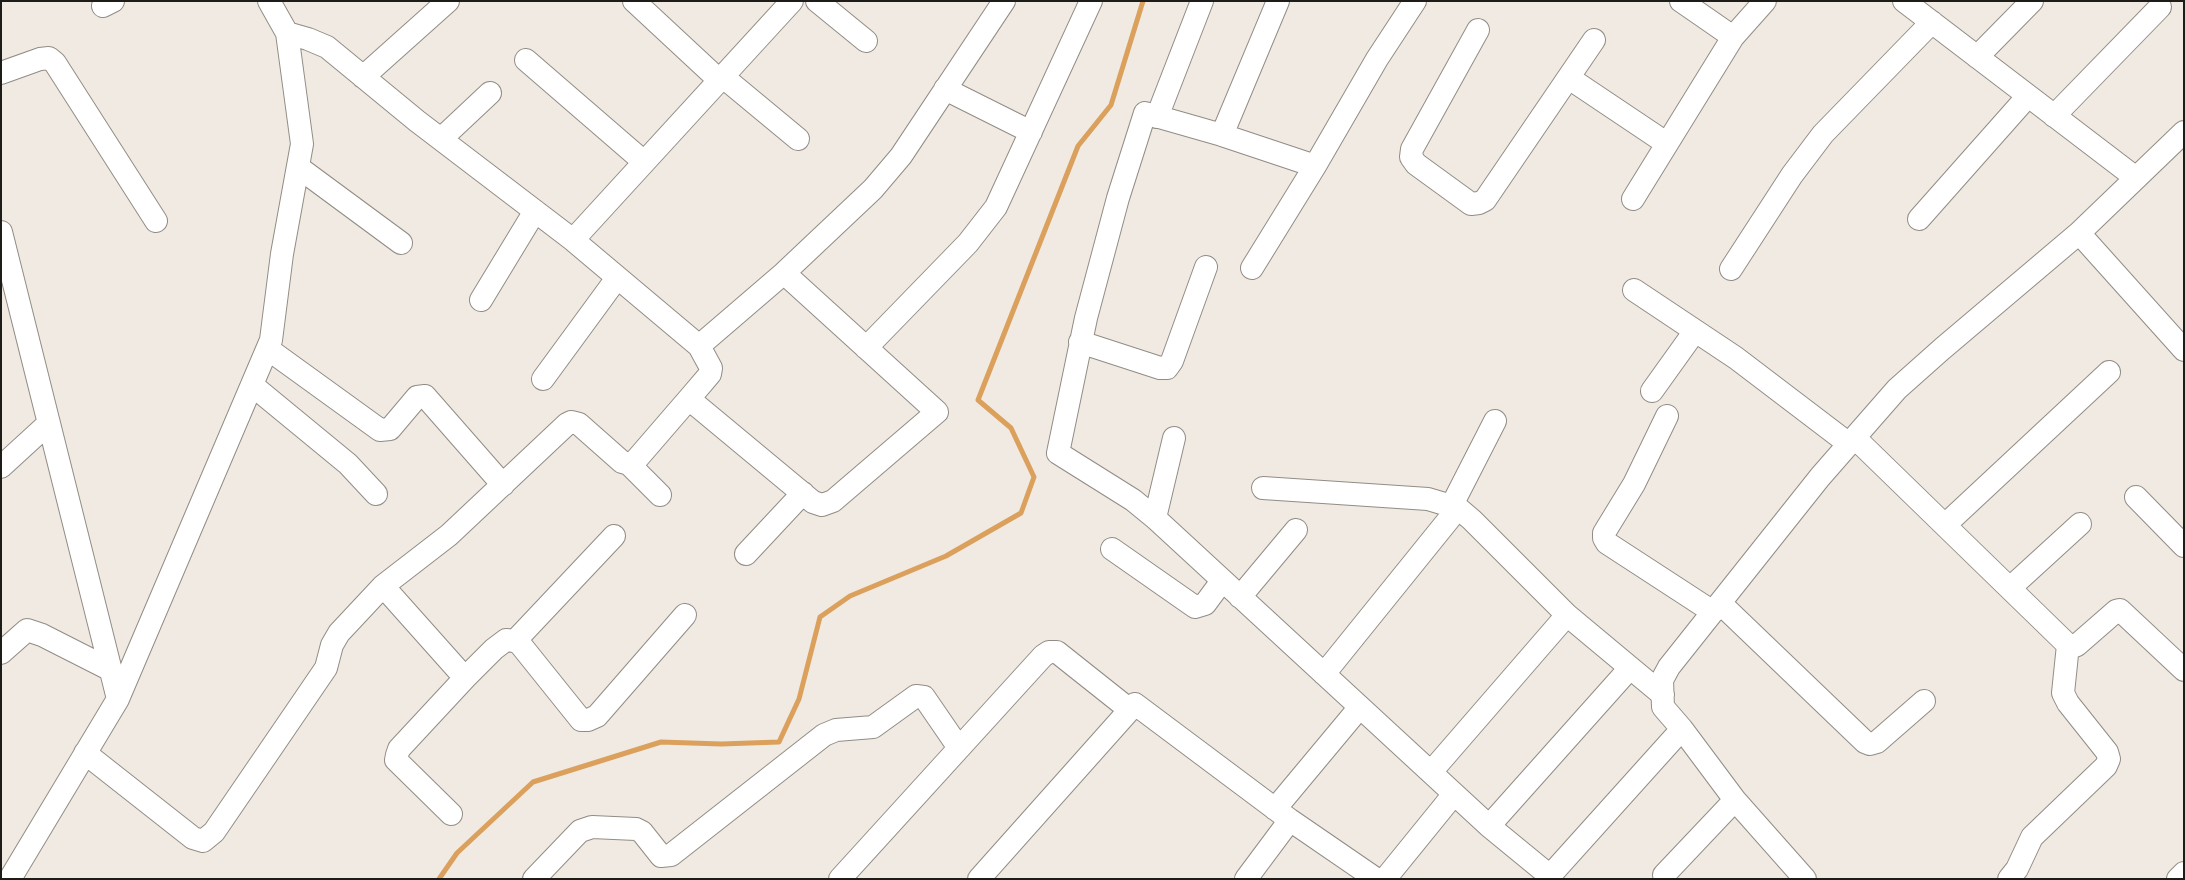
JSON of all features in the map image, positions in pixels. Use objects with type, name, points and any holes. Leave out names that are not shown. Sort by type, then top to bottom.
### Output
[{"type":"street","points":[[10,879],[118,699],[271,340],[282,254],[302,144],[286,33],[269,1]]},
{"type":"street","points":[[363,77],[448,1]]},
{"type":"street","points":[[634,1],[720,78],[798,139]]},
{"type":"street","points":[[573,240],[792,1]]},
{"type":"street","points":[[817,1],[866,41]]},
{"type":"street","points":[[699,346],[784,273],[873,190],[901,156],[1004,1]]},
{"type":"street","points":[[866,348],[968,243],[984,224],[1005,190],[1091,1]]},
{"type":"street","points":[[1157,116],[1202,1]]},
{"type":"street","points":[[1222,135],[1278,1]]},
{"type":"street","points":[[1252,268],[1315,166],[1377,59],[1415,1]]},
{"type":"street","points":[[1681,1],[1733,37]]},
{"type":"street","points":[[1633,199],[1666,143],[1733,37],[1765,1]]},
{"type":"street","points":[[1905,1],[2136,178]]},
{"type":"street","points":[[1977,57],[2032,1]]},
{"type":"street","points":[[2054,116],[2160,7]]},
{"type":"street","points":[[1731,269],[1792,174],[1823,134],[1932,22]]},
{"type":"street","points":[[1478,30],[1412,150],[1411,157],[1416,164],[1471,204],[1479,203],[1485,200],[1594,40]]},
{"type":"street","points":[[286,33],[308,39],[327,47],[440,139],[573,240],[699,346],[711,368],[710,374],[636,460],[629,464]]},
{"type":"street","points":[[1,73],[40,59],[49,58],[55,63],[156,221]]},
{"type":"street","points":[[526,60],[644,162]]},
{"type":"street","points":[[1569,78],[1666,143]]},
{"type":"street","points":[[945,89],[1031,132]]},
{"type":"street","points":[[440,139],[490,93]]},
{"type":"street","points":[[1919,219],[2028,96]]},
{"type":"street","points":[[1315,166],[1222,135],[1145,113],[1118,198],[1080,342],[1058,453],[1133,500],[1155,518],[1489,826],[1548,877],[1682,729]]},
{"type":"street","points":[[1806,879],[1735,800],[1682,729],[1663,707],[1662,680],[1669,667],[1820,477],[1897,389],[2079,233],[2184,132]]},
{"type":"street","points":[[298,167],[401,243]]},
{"type":"street","points":[[481,300],[535,211]]},
{"type":"street","points":[[1,232],[5,263],[49,423],[118,699]]},
{"type":"street","points":[[2079,233],[2184,350]]},
{"type":"street","points":[[1080,342],[1160,368],[1166,368],[1172,362],[1206,267]]},
{"type":"street","points":[[690,399],[814,502],[822,505],[833,501],[937,412],[784,273]]},
{"type":"street","points":[[543,379],[617,278]]},
{"type":"street","points":[[1634,290],[1736,358],[1852,441],[1945,525],[2068,645],[2072,647],[2077,645],[2116,611],[2120,610],[2184,670]]},
{"type":"street","points":[[1652,391],[1695,331]]},
{"type":"street","points":[[268,349],[380,430],[390,429],[417,397],[425,396],[503,486]]},
{"type":"street","points":[[1945,525],[2109,372]]},
{"type":"street","points":[[252,385],[348,464],[376,494]]},
{"type":"street","points":[[1667,416],[1634,484],[1604,533],[1606,543],[1716,608],[1865,742],[1870,744],[1877,742],[1924,701]]},
{"type":"street","points":[[1324,674],[1455,507],[1495,421]]},
{"type":"street","points":[[85,753],[193,838],[203,841],[214,832],[326,668],[332,645],[339,633],[383,586],[449,535],[571,422],[579,424],[622,462],[629,464],[660,495]]},
{"type":"street","points":[[1,467],[49,423]]},
{"type":"street","points":[[1155,518],[1174,438]]},
{"type":"street","points":[[1263,488],[1428,499],[1455,507],[1472,520],[1567,615],[1663,695]]},
{"type":"street","points":[[746,554],[803,493]]},
{"type":"street","points":[[2136,497],[2184,546]]},
{"type":"street","points":[[2010,588],[2080,524]]},
{"type":"street","points":[[1240,597],[1296,530]]},
{"type":"street","points":[[515,641],[614,536]]},
{"type":"street","points":[[1112,549],[1195,607],[1206,604],[1222,581]]},
{"type":"street","points":[[383,586],[465,678]]},
{"type":"street","points":[[451,814],[396,760],[397,755],[399,749],[494,649],[506,640],[515,641],[520,644],[581,720],[588,720],[597,716],[685,615]]},
{"type":"street","points":[[1431,772],[1567,615]]},
{"type":"street","points":[[1,653],[27,630],[42,635],[111,670]]},
{"type":"street","points":[[2009,879],[2017,869],[2032,837],[2106,766],[2109,759],[2107,752],[2068,703],[2063,692],[2068,645]]},
{"type":"street","points":[[840,879],[1043,656],[1049,652],[1057,652],[1130,710]]},
{"type":"street","points":[[1489,826],[1630,668]]},
{"type":"street","points":[[534,879],[580,831],[592,826],[636,829],[642,832],[661,856],[671,855],[824,735],[836,730],[866,728],[878,725],[916,696],[924,697],[959,748]]},
{"type":"street","points":[[979,879],[1135,704],[1283,815],[1376,879]]},
{"type":"street","points":[[1246,879],[1283,815],[1360,707]]},
{"type":"street","points":[[1385,879],[1454,794]]},
{"type":"street","points":[[1664,875],[1735,800]]},
{"type":"street","points":[[2178,879],[2184,873]]},
{"type":"waterway","points":[[439,879],[457,853],[533,782],[661,742],[721,744],[779,742],[799,699],[820,617],[850,596],[946,556],[1021,513],[1034,477],[1011,428],[978,400],[1078,146],[1111,105],[1143,1]]}]
